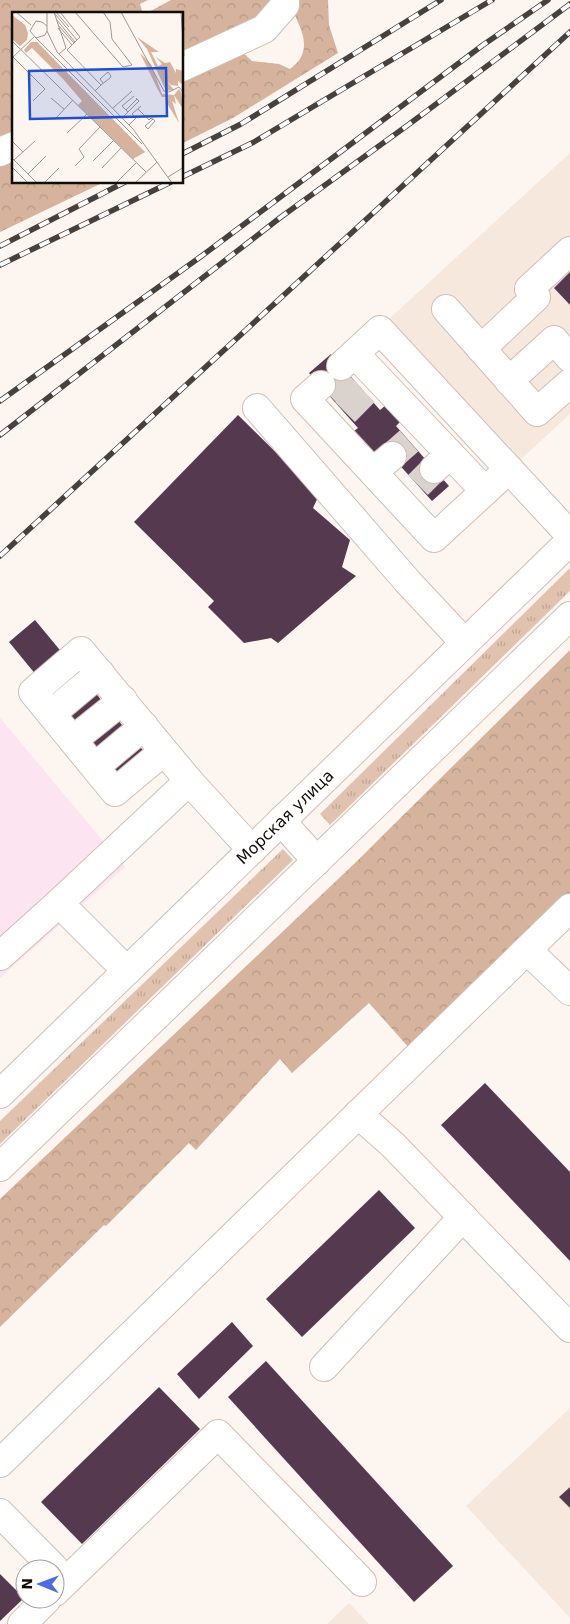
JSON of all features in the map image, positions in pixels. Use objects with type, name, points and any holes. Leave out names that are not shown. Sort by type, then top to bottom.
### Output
[{"type":"main road","points":[[184,66],[264,29],[285,5],[285,0]]},
{"type":"main road","points":[[0,152],[12,147]]},
{"type":"main road","points":[[481,349],[536,297],[529,289],[570,251]]},
{"type":"main road","points":[[446,309],[538,412],[570,383]]},
{"type":"main road","points":[[509,469],[434,538],[412,463],[359,372],[380,330],[509,469],[570,535]]},
{"type":"main road","points":[[509,381],[554,340],[569,354]]},
{"type":"main road","points":[[329,406],[412,463],[485,491]]},
{"type":"main road","points":[[257,408],[408,582],[465,643]]},
{"type":"main road","name":"Морская улица","points":[[0,1094],[570,541]]},
{"type":"main road","points":[[0,1167],[570,616]]},
{"type":"main road","points":[[164,751],[115,792],[33,692],[81,652],[123,700],[189,781],[252,850]]},
{"type":"main road","points":[[73,740],[123,700]]},
{"type":"main road","points":[[95,767],[144,726]]},
{"type":"main road","points":[[0,956],[189,781]]},
{"type":"main road","points":[[281,821],[317,861]]},
{"type":"main road","points":[[59,903],[127,971]]},
{"type":"main road","points":[[0,1463],[570,908]]},
{"type":"main road","points":[[527,950],[570,991]]},
{"type":"main road","points":[[358,1114],[393,1146],[570,1328]]},
{"type":"main road","points":[[324,1367],[463,1217]]},
{"type":"main road","points":[[65,1574],[218,1434],[362,1582]]},
{"type":"main road","points":[[0,1513],[37,1559]]},
{"type":"main road","points":[[22,1624],[34,1609]]},
{"type":"shaded area","points":[[570,153],[570,414],[519,461],[389,319]]},
{"type":"shaded area","points":[[0,718],[125,867],[0,978]]},
{"type":"shaded area","points":[[570,1408],[570,1618],[466,1506]]},
{"type":"shaded area","points":[[349,1603],[369,1624],[327,1624]]},
{"type":"green space","points":[[0,0],[148,0],[140,4],[142,12],[12,12],[12,133],[0,138]]},
{"type":"green space","points":[[171,0],[270,0],[265,9],[244,25],[218,40],[184,56],[184,12],[149,12]]},
{"type":"green space","points":[[297,0],[328,0],[329,25],[338,53],[233,118],[184,142],[184,72],[240,50],[252,61],[279,64],[290,69],[302,56],[304,49],[303,35],[293,11]]},
{"type":"green space","points":[[12,152],[12,184],[100,184],[0,232],[0,157]]},
{"type":"green space","points":[[570,568],[570,591],[330,825],[320,814]]},
{"type":"green space","points":[[570,650],[570,897],[411,1050],[369,1003],[292,1073],[280,1059],[196,1150],[189,1143],[106,1226],[104,1225],[0,1327],[0,1199],[354,864]]},
{"type":"green space","points":[[283,849],[293,860],[0,1144],[0,1121]]},
{"type":"building","points":[[570,272],[570,305],[554,288]]},
{"type":"building","points":[[331,354],[380,410],[386,405],[401,421],[396,426],[449,486],[432,501],[385,449],[377,457],[354,431],[358,428],[309,373]]},
{"type":"building","points":[[238,415],[319,495],[313,508],[350,540],[342,567],[356,576],[278,643],[271,638],[244,643],[208,607],[214,601],[134,522]]},
{"type":"building","points":[[35,620],[156,766],[129,788],[9,642]]},
{"type":"building","points":[[485,1083],[570,1172],[570,1261],[441,1125]]},
{"type":"building","points":[[379,1190],[415,1228],[302,1337],[266,1299]]},
{"type":"building","points":[[232,1322],[253,1346],[199,1399],[177,1374]]},
{"type":"building","points":[[266,1361],[453,1566],[414,1602],[228,1397]]},
{"type":"building","points":[[159,1387],[200,1429],[82,1544],[41,1502]]},
{"type":"building","points":[[570,1487],[570,1508],[559,1497]]},
{"type":"building","points":[[0,1574],[15,1589],[15,1607],[0,1621]]},
{"type":"tunnel","points":[[331,397],[351,377]]},
{"type":"tunnel","points":[[345,412],[365,392]]},
{"type":"tunnel","points":[[392,456],[409,441]]},
{"type":"tunnel","points":[[418,485],[434,469]]},
{"type":"railway","points":[[184,153],[241,124],[441,0]]},
{"type":"railway","points":[[184,176],[254,142],[492,0]]},
{"type":"railway","points":[[0,401],[203,255],[483,45],[548,0]]},
{"type":"railway","points":[[0,435],[281,217],[570,4]]},
{"type":"railway","points":[[0,556],[570,32]]},
{"type":"railway","points":[[0,246],[121,184]]},
{"type":"railway","points":[[0,265],[167,184]]}]
